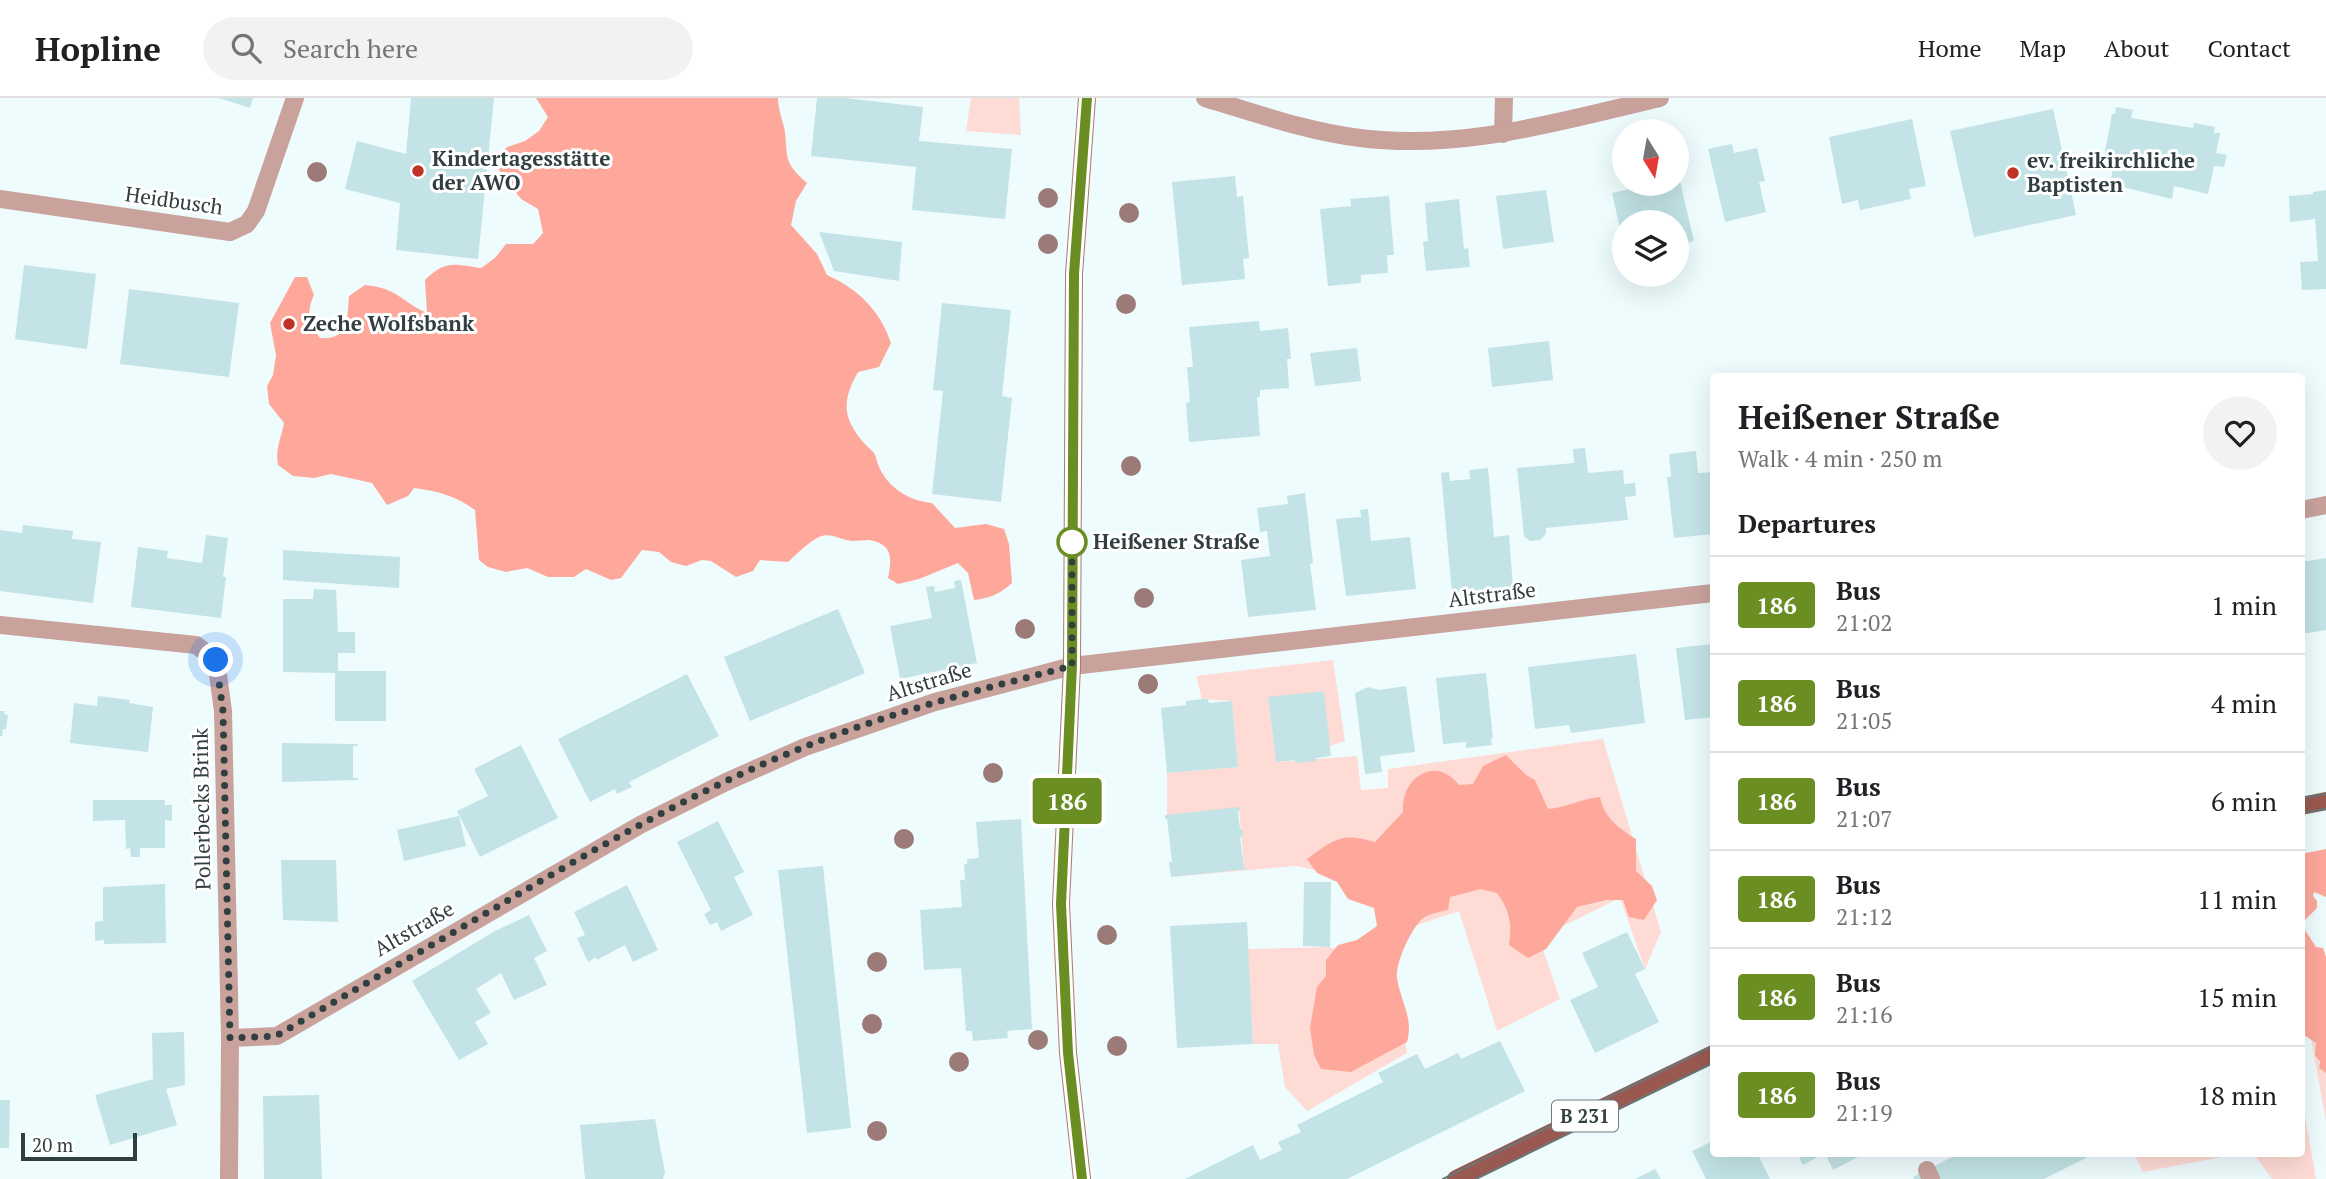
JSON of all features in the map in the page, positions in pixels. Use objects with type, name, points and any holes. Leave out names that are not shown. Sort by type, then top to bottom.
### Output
[{"type":"main road","points":[[2305,805],[2326,801]]},
{"type":"main road","name":"B 231","points":[[1456,1179],[1710,1055]]},
{"type":"street","name":"Heidbusch","points":[[0,199],[230,232],[247,224],[257,211],[295,98]]},
{"type":"street","points":[[1082,1179],[1068,1053],[1061,904],[1072,666],[1073,287],[1087,98]]},
{"type":"street","points":[[1205,98],[1309,128],[1358,138],[1405,142],[1503,134],[1660,98]]},
{"type":"street","points":[[1503,134],[1504,98]]},
{"type":"street","points":[[2305,509],[2326,505]]},
{"type":"street","name":"Altstraße","points":[[230,1038],[276,1036],[640,825],[804,747],[934,702],[1072,666],[1710,593]]},
{"type":"street","name":"Pollerbecks Brink","points":[[0,625],[196,645],[216,660],[223,711],[230,1038],[229,1179]]},
{"type":"shaded area","points":[[536,98],[778,98],[787,155],[794,170],[807,183],[796,201],[791,225],[817,254],[827,275],[849,287],[874,311],[891,343],[879,367],[858,372],[853,382],[847,399],[851,424],[874,453],[884,476],[902,493],[916,500],[932,503],[955,528],[986,524],[1004,529],[1009,544],[1012,583],[994,595],[974,600],[968,573],[958,563],[919,579],[898,584],[888,578],[890,558],[883,545],[869,540],[852,541],[827,535],[810,542],[788,562],[760,560],[753,571],[736,577],[711,561],[702,560],[686,566],[671,562],[659,552],[642,550],[621,578],[611,580],[586,569],[574,577],[548,577],[527,568],[506,572],[488,567],[479,560],[475,510],[454,498],[414,488],[408,496],[387,505],[372,483],[331,474],[314,478],[293,476],[278,465],[278,449],[284,423],[269,404],[267,386],[273,375],[276,355],[270,323],[295,277],[307,277],[314,295],[309,312],[311,322],[320,338],[329,338],[336,336],[345,327],[349,296],[365,285],[392,292],[427,313],[425,280],[439,269],[451,265],[481,268],[495,258],[506,244],[533,244],[543,233],[538,209],[521,199],[493,162],[507,147],[525,141],[539,131],[548,117]]},
{"type":"shaded area","points":[[971,98],[1019,98],[1021,135],[966,131]]},
{"type":"shaded area","points":[[1333,660],[1345,741],[1330,746],[1268,698],[1276,762],[1357,756],[1361,790],[1388,788],[1388,769],[1603,739],[1661,932],[1645,969],[1620,898],[1539,938],[1560,999],[1497,1031],[1459,911],[1391,934],[1407,1053],[1307,1111],[1285,1087],[1278,1044],[1253,1044],[1248,949],[1330,947],[1338,951],[1380,940],[1380,902],[1337,874],[1295,866],[1171,877],[1244,866],[1239,808],[1167,819],[1167,773],[1238,767],[1232,701],[1202,699],[1196,676]]},
{"type":"shaded area","points":[[1506,755],[1535,780],[1548,809],[1600,797],[1609,817],[1636,839],[1636,871],[1652,886],[1657,900],[1644,920],[1629,917],[1623,900],[1606,900],[1577,907],[1546,949],[1528,958],[1509,945],[1509,918],[1497,893],[1481,889],[1450,897],[1448,910],[1427,916],[1413,930],[1399,964],[1397,978],[1409,1025],[1407,1042],[1351,1072],[1321,1069],[1314,1055],[1310,1028],[1317,987],[1326,976],[1326,960],[1338,945],[1357,940],[1377,926],[1374,908],[1348,899],[1337,882],[1317,873],[1307,859],[1339,839],[1354,838],[1375,842],[1403,812],[1407,789],[1421,774],[1440,771],[1459,785],[1473,784],[1483,766]]},
{"type":"shaded area","points":[[2326,849],[2326,897],[2314,892],[2317,908],[2305,920],[2305,853]]},
{"type":"shaded area","points":[[2305,930],[2316,947],[2323,948],[2326,957],[2326,1073],[2319,1068],[2320,1062],[2315,1055],[2316,1043],[2305,1036]]},
{"type":"shaded area","points":[[2311,1039],[2316,1043],[2318,1060],[2326,1073],[2326,1121]]},
{"type":"shaded area","points":[[2305,1117],[2316,1179],[2272,1179],[2256,1157],[2305,1157]]},
{"type":"shaded area","points":[[2136,1157],[2222,1157],[2143,1172]]},
{"type":"building","points":[[219,98],[253,98],[250,108]]},
{"type":"building","name":"Kindertagesstätte der AWO","points":[[411,98],[494,98],[478,259],[396,250],[400,203],[345,189],[357,141],[406,154]]},
{"type":"building","points":[[817,98],[845,98],[923,107],[919,141],[1012,149],[1005,219],[912,210],[916,167],[811,156]]},
{"type":"building","points":[[2116,107],[2133,110],[2131,118],[2193,128],[2194,123],[2215,127],[2214,133],[2220,133],[2216,153],[2227,155],[2224,167],[2214,166],[2208,194],[2174,186],[2172,199],[2110,184],[2115,159],[2104,157],[2112,114],[2115,114]]},
{"type":"building","name":"ev. freikirchliche Baptisten","points":[[2053,109],[2076,215],[1974,237],[1950,131]]},
{"type":"building","points":[[1912,119],[1926,186],[1909,189],[1911,199],[1860,210],[1858,200],[1842,204],[1829,137]]},
{"type":"building","points":[[1732,144],[1734,153],[1757,148],[1765,181],[1759,182],[1766,212],[1725,222],[1708,149]]},
{"type":"building","points":[[1235,176],[1237,197],[1243,196],[1249,258],[1243,259],[1245,279],[1182,285],[1172,182]]},
{"type":"building","points":[[1546,190],[1554,242],[1503,249],[1496,196]]},
{"type":"building","points":[[2326,190],[2326,289],[2302,290],[2300,262],[2318,261],[2315,219],[2290,222],[2289,196]]},
{"type":"building","points":[[1389,196],[1394,255],[1387,255],[1388,273],[1361,275],[1361,283],[1328,286],[1320,209],[1351,206],[1350,199]]},
{"type":"building","points":[[1613,196],[1683,196],[1687,210],[1616,210]]},
{"type":"building","points":[[1459,199],[1464,249],[1468,248],[1470,267],[1426,271],[1423,242],[1428,241],[1425,203]]},
{"type":"building","points":[[1689,220],[1694,241],[1689,242]]},
{"type":"building","points":[[819,232],[902,242],[899,281],[834,271]]},
{"type":"building","points":[[24,265],[96,274],[87,349],[15,339]]},
{"type":"building","points":[[129,289],[239,303],[229,377],[120,364]]},
{"type":"building","points":[[942,303],[1011,310],[1002,396],[1012,398],[1001,502],[932,494],[943,391],[933,390]]},
{"type":"building","points":[[1259,321],[1260,331],[1288,328],[1291,359],[1287,359],[1289,388],[1260,390],[1260,397],[1257,397],[1260,436],[1189,442],[1187,367],[1193,367],[1189,327]]},
{"type":"building","points":[[1549,341],[1553,380],[1492,387],[1488,348]]},
{"type":"building","points":[[1357,348],[1361,381],[1315,386],[1310,353]]},
{"type":"building","points":[[1585,448],[1588,473],[1623,470],[1624,484],[1635,483],[1636,496],[1625,497],[1628,520],[1546,528],[1546,534],[1540,540],[1530,541],[1524,536],[1517,468],[1574,463],[1573,449]]},
{"type":"building","points":[[1696,451],[1698,473],[1710,472],[1710,534],[1674,538],[1667,477],[1671,477],[1669,454]]},
{"type":"building","points":[[1488,468],[1494,537],[1509,535],[1513,587],[1452,593],[1441,473],[1449,472],[1450,481],[1470,479],[1469,470]]},
{"type":"building","points":[[1305,493],[1316,610],[1248,617],[1241,560],[1270,556],[1267,531],[1260,532],[1257,508],[1288,504],[1287,496]]},
{"type":"building","points":[[1368,509],[1371,541],[1410,537],[1416,589],[1346,596],[1336,519],[1361,517],[1360,510]]},
{"type":"building","points":[[23,525],[73,531],[72,539],[101,542],[93,603],[0,591],[0,530],[22,533]]},
{"type":"building","points":[[206,535],[228,538],[221,618],[131,607],[138,547],[168,551],[167,558],[202,563]]},
{"type":"building","points":[[283,550],[400,557],[399,588],[283,580]]},
{"type":"building","points":[[2326,558],[2326,630],[2305,633],[2305,561]]},
{"type":"building","points":[[961,580],[977,663],[900,679],[890,626],[932,618],[926,587],[934,586],[935,592],[955,588],[954,581]]},
{"type":"building","points":[[314,589],[336,590],[338,632],[355,632],[355,653],[338,653],[338,671],[386,671],[386,721],[335,721],[335,673],[283,672],[283,599],[313,599]]},
{"type":"building","points":[[838,609],[865,673],[750,721],[724,657]]},
{"type":"building","points":[[1710,644],[1710,717],[1685,720],[1676,648]]},
{"type":"building","points":[[1636,654],[1645,723],[1571,733],[1569,725],[1535,729],[1528,667]]},
{"type":"building","points":[[1486,673],[1492,745],[1466,748],[1466,742],[1443,744],[1436,678]]},
{"type":"building","points":[[687,674],[719,736],[629,782],[632,787],[617,794],[615,789],[590,802],[558,739]]},
{"type":"building","points":[[1406,686],[1415,752],[1380,756],[1382,772],[1365,774],[1355,693],[1368,687],[1379,690]]},
{"type":"building","points":[[1324,691],[1331,756],[1316,758],[1316,761],[1276,762],[1268,697]]},
{"type":"building","points":[[98,696],[130,700],[129,703],[153,707],[148,752],[70,743],[74,703],[97,706]]},
{"type":"building","points":[[1208,699],[1209,703],[1232,701],[1238,767],[1167,773],[1161,708],[1186,705],[1186,701]]},
{"type":"building","points":[[0,711],[5,711],[4,714],[8,715],[2,736],[0,736]]},
{"type":"building","points":[[282,743],[358,744],[353,746],[353,778],[358,780],[282,782]]},
{"type":"building","points":[[521,745],[558,818],[480,857],[457,811],[488,796],[474,769]]},
{"type":"building","points":[[93,800],[165,800],[165,805],[172,805],[172,821],[165,820],[165,848],[140,848],[140,857],[131,857],[130,848],[126,849],[125,820],[93,821]]},
{"type":"building","points":[[1240,807],[1238,811],[1243,836],[1240,837],[1244,867],[1247,869],[1171,877],[1169,862],[1172,862],[1165,815]]},
{"type":"building","points":[[459,816],[466,846],[404,861],[397,830]]},
{"type":"building","points":[[1021,819],[1032,1029],[1007,1031],[1008,1038],[973,1041],[972,1031],[966,1031],[961,968],[924,970],[920,910],[962,907],[960,880],[965,880],[964,864],[967,864],[967,859],[979,858],[976,822]]},
{"type":"building","points":[[718,821],[744,872],[734,877],[753,915],[721,931],[717,922],[710,925],[704,914],[711,910],[677,842]]},
{"type":"building","points":[[281,860],[336,860],[338,922],[283,920]]},
{"type":"building","points":[[823,866],[851,1128],[807,1133],[778,870]]},
{"type":"building","points":[[1304,882],[1331,882],[1330,947],[1303,946]]},
{"type":"building","points":[[165,884],[166,943],[104,944],[104,940],[95,941],[95,922],[103,921],[103,887]]},
{"type":"building","points":[[627,885],[658,950],[633,962],[625,945],[588,962],[577,938],[585,935],[574,912]]},
{"type":"building","points":[[529,915],[547,951],[534,958],[547,985],[514,1000],[501,973],[476,989],[491,1013],[475,1022],[488,1044],[459,1060],[412,981],[495,931]]},
{"type":"building","points":[[1247,922],[1253,1044],[1177,1048],[1170,926]]},
{"type":"building","points":[[1627,932],[1645,969],[1635,974],[1659,1022],[1595,1053],[1570,1000],[1598,987],[1582,953]]},
{"type":"building","points":[[184,1032],[185,1085],[166,1089],[177,1125],[110,1145],[95,1095],[153,1079],[152,1033]]},
{"type":"building","points":[[1500,1041],[1525,1091],[1347,1179],[1185,1179],[1253,1145],[1260,1160],[1282,1150],[1278,1142],[1301,1132],[1297,1125],[1383,1082],[1378,1073],[1417,1054],[1425,1069],[1458,1053],[1461,1059]]},
{"type":"building","points":[[319,1095],[322,1179],[264,1179],[263,1096]]},
{"type":"building","points":[[0,1100],[10,1100],[9,1148],[0,1148]]},
{"type":"building","points":[[655,1119],[665,1173],[663,1179],[585,1179],[580,1125]]},
{"type":"building","points":[[1710,1142],[1710,1157],[1759,1157],[1770,1179],[1706,1179],[1692,1151]]},
{"type":"building","points":[[1799,1157],[1818,1157],[1803,1165]]},
{"type":"building","points":[[1827,1157],[1858,1157],[1833,1170]]},
{"type":"building","points":[[1952,1157],[2086,1158],[2044,1179],[1913,1177]]},
{"type":"building","points":[[1655,1169],[1661,1179],[1635,1179]]},
{"type":"tram line","points":[[2305,797],[2326,794]]},
{"type":"tram line","points":[[2305,812],[2326,809]]},
{"type":"tram line","points":[[1443,1179],[1710,1047]]},
{"type":"tram line","points":[[1476,1179],[1710,1064]]},
{"type":"bus line","name":"186","points":[[1082,1179],[1068,1053],[1061,904],[1072,666],[1074,274],[1087,98]]},
{"type":"place","name":"Kindertagesstätte der AWO","points":[[418,171]]},
{"type":"place","name":"ev. freikirchliche Baptisten","points":[[2013,173]]},
{"type":"place","name":"Zeche Wolfsbank","points":[[289,324]]},
{"type":"place","name":"Heißener Straße","points":[[1072,542]]},
{"type":"route","points":[[216,660],[223,711],[230,1038],[276,1036],[562,868],[726,782],[804,747],[934,702],[1072,666],[1072,535],[1072,542]]}]
